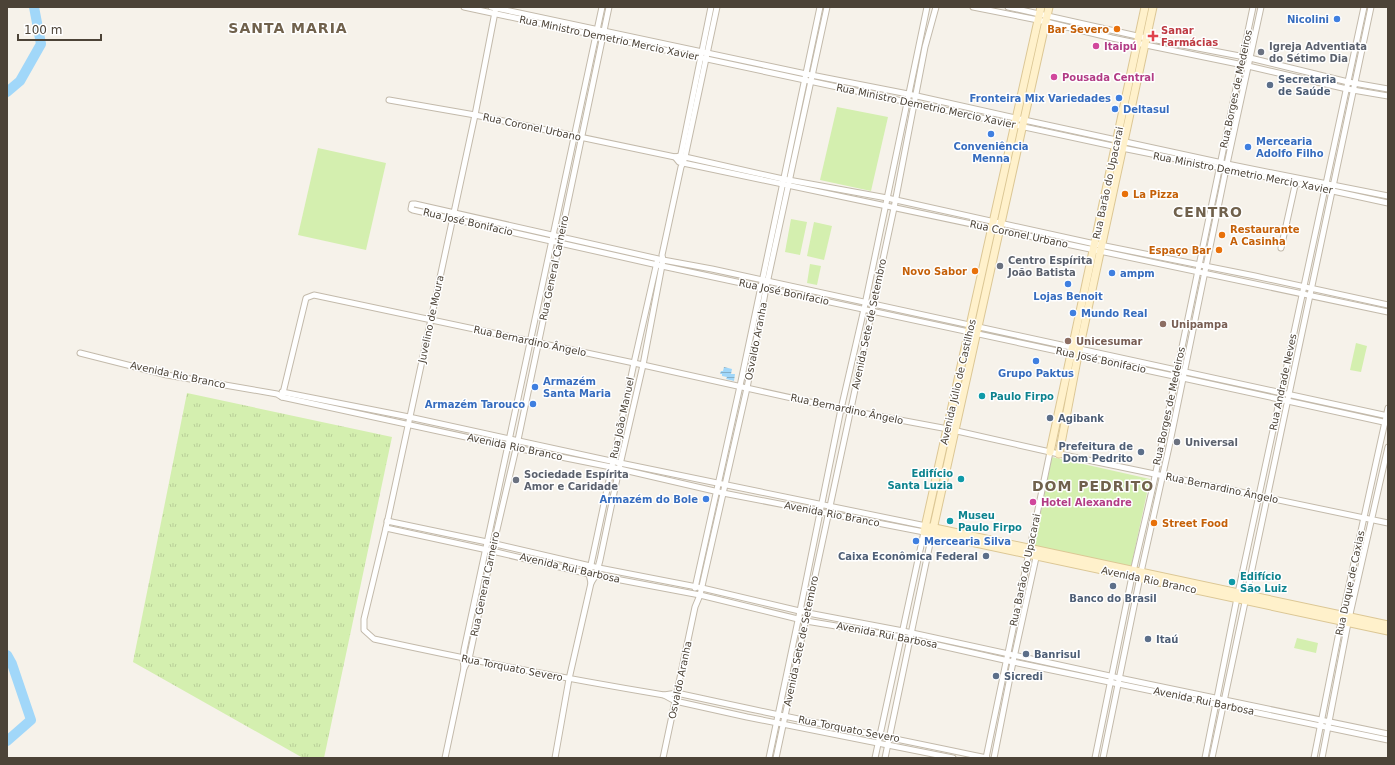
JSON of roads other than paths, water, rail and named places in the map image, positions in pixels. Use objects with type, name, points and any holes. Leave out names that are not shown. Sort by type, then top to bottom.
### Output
[{"type":"street","name":"Rua Ministro Demetrio Mercio Xavier","points":[[464,7],[494,9],[654,45],[701,54],[708,52],[806,74],[908,94],[1089,141],[1119,144],[1195,157],[1226,167],[1297,180],[1326,183],[1333,188],[1385,203]]},
{"type":"street","name":"Rua João Manuel","points":[[555,758],[569,679],[591,583],[599,568],[620,463],[643,365],[660,261],[693,105],[701,54],[711,7]]},
{"type":"street","name":"Rua João Manuel","points":[[693,105],[707,59],[717,7]]},
{"type":"street","name":"Osvaldo Aranha","points":[[663,758],[696,603],[702,588],[747,388],[763,288],[762,280],[820,7]]},
{"type":"street","name":"Osvaldo Aranha","points":[[696,603],[694,594],[695,587],[717,483],[763,288],[768,282],[827,7]]},
{"type":"street","name":"Avenida Sete de Setembro","points":[[768,758],[927,7]]},
{"type":"street","name":"Avenida Sete de Setembro","points":[[776,758],[894,208],[925,48],[936,7]]},
{"type":"street","points":[[973,7],[1008,14],[1040,14]]},
{"type":"street","points":[[1008,14],[1008,7],[1040,14],[1047,19],[1070,28],[1112,38],[1196,48],[1250,58],[1348,82],[1388,89]]},
{"type":"street","name":"Avenida Júlio de Castilhos","points":[[996,225],[1016,155],[1049,7]]},
{"type":"street","name":"Rua Barão do Upacarai","points":[[1142,41],[1145,7]]},
{"type":"street","name":"Rua Barão do Upacarai","points":[[986,758],[1050,452],[1075,351],[1142,41],[1153,7]]},
{"type":"street","name":"Rua Borges de Medeiros","points":[[1095,758],[1110,679],[1150,500],[1253,7]]},
{"type":"street","name":"Rua Borges de Medeiros","points":[[1103,758],[1140,575],[1169,447],[1226,167],[1261,7]]},
{"type":"street","name":"Rua Andrade Neves","points":[[1206,756],[1237,596],[1364,7]]},
{"type":"street","name":"Rua Andrade Neves","points":[[1212,756],[1371,7]]},
{"type":"street","points":[[602,8],[609,9]]},
{"type":"street","name":"Rua General Carneiro","points":[[466,659],[487,542],[553,242],[602,8]]},
{"type":"street","name":"Juvelino de Moura","points":[[364,630],[364,619],[386,528],[475,115],[494,9]]},
{"type":"street","name":"Rua General Carneiro","points":[[445,758],[466,659],[522,422],[569,193],[609,9]]},
{"type":"street","name":"Avenida Júlio de Castilhos","points":[[885,758],[926,560],[929,530],[996,225],[1008,153],[1040,14]]},
{"type":"street","points":[[1047,19],[1072,21],[1113,31],[1142,41],[1195,55],[1241,64],[1347,89],[1388,96]]},
{"type":"street","points":[[1070,28],[1072,21]]},
{"type":"street","points":[[1112,38],[1113,31]]},
{"type":"street","points":[[919,46],[925,48]]},
{"type":"street","points":[[1195,55],[1196,48]]},
{"type":"street","name":"Rua Ministro Demetrio Mercio Xavier","points":[[701,54],[707,59],[804,81],[965,114],[1015,122]]},
{"type":"street","points":[[1354,55],[1360,56]]},
{"type":"street","points":[[590,65],[596,67]]},
{"type":"street","points":[[1299,77],[1300,70]]},
{"type":"street","points":[[1236,88],[1243,90]]},
{"type":"street","points":[[1380,94],[1382,88]]},
{"type":"street","points":[[585,90],[591,92]]},
{"type":"street","name":"Rua Coronel Urbano","points":[[389,100],[475,115],[575,136],[782,181],[894,208],[966,222],[996,225],[1047,234],[1149,262],[1388,312]]},
{"type":"street","points":[[965,114],[966,108]]},
{"type":"street","points":[[1342,112],[1349,114]]},
{"type":"street","points":[[580,115],[586,117]]},
{"type":"street","name":"Rua Ministro Demetrio Mercio Xavier","points":[[1023,124],[1091,134],[1119,144],[1193,163],[1220,165]]},
{"type":"street","points":[[1089,141],[1091,134]]},
{"type":"street","points":[[1225,138],[1232,139]]},
{"type":"street","points":[[1008,153],[1016,155]]},
{"type":"street","points":[[1332,156],[1340,157]]},
{"type":"street","points":[[1193,163],[1195,157]]},
{"type":"street","points":[[569,163],[575,166]]},
{"type":"street","name":"Rua Ministro Demetrio Mercio Xavier","points":[[1297,180],[1325,189],[1333,188],[1386,196]]},
{"type":"street","points":[[1281,248],[1297,180]]},
{"type":"street","name":"Rua Coronel Urbano","points":[[790,183],[887,198],[967,216],[1046,240],[1199,265],[1388,305]]},
{"type":"street","points":[[563,191],[569,193]]},
{"type":"street","points":[[1214,193],[1221,194]]},
{"type":"street","points":[[1385,203],[1386,196]]},
{"type":"street","name":"Rua José Bonifacio","points":[[1386,423],[1133,367],[1075,351],[1004,334],[973,330],[896,317],[872,308],[865,303],[762,280],[712,269],[660,261],[553,242],[453,216],[415,204],[412,204],[411,207],[413,210],[453,216],[560,237],[660,261],[710,276],[763,288],[864,309],[872,308],[898,311],[973,330],[1003,340],[1075,351],[1135,361],[1387,416]]},
{"type":"street","points":[[1319,213],[1327,215]]},
{"type":"street","points":[[558,216],[564,218]]},
{"type":"street","points":[[966,222],[967,216]]},
{"type":"street","points":[[1046,240],[1047,234]]},
{"type":"street","points":[[1204,241],[1211,242]]},
{"type":"street","points":[[1149,262],[1151,256]]},
{"type":"street","points":[[1310,259],[1317,260]]},
{"type":"street","name":"Rua João Manuel","points":[[591,583],[589,574],[590,566],[612,461],[645,314],[660,261]]},
{"type":"street","points":[[547,267],[553,269]]},
{"type":"street","points":[[710,276],[712,269]]},
{"type":"street","points":[[1254,284],[1255,276]]},
{"type":"street","points":[[542,290],[549,293]]},
{"type":"street","name":"Rua Bernardino Ângelo","points":[[283,395],[306,298],[314,295],[841,409],[951,430],[1388,523]]},
{"type":"street","points":[[1362,306],[1363,299]]},
{"type":"street","points":[[896,317],[898,311]]},
{"type":"street","points":[[645,314],[652,316]]},
{"type":"street","points":[[536,318],[543,321]]},
{"type":"street","points":[[1187,321],[1195,323]]},
{"type":"street","points":[[1003,340],[1004,334]]},
{"type":"street","name":"Rua Barão do Upacarai","points":[[1059,454],[1075,351]]},
{"type":"street","name":"Avenida Rio Branco","points":[[80,353],[167,375],[409,416],[620,463],[822,505],[982,542],[1296,608],[1346,619],[1388,631]]},
{"type":"street","points":[[1133,367],[1135,361]]},
{"type":"street","points":[[524,370],[532,372]]},
{"type":"street","points":[[1228,388],[1230,382]]},
{"type":"street","name":"Avenida Rio Branco","points":[[283,395],[723,493],[828,514],[929,530]]},
{"type":"street","points":[[518,397],[526,399]]},
{"type":"street","points":[[1336,412],[1338,406]]},
{"type":"street","points":[[363,414],[364,408]]},
{"type":"street","name":"Rua Duque de Caxias","points":[[1322,758],[1343,650],[1354,563],[1386,423],[1388,408]]},
{"type":"street","points":[[513,420],[522,422]]},
{"type":"street","points":[[1274,424],[1282,426]]},
{"type":"street","points":[[620,427],[628,429]]},
{"type":"street","points":[[463,436],[465,429]]},
{"type":"street","points":[[1161,445],[1169,447]]},
{"type":"street","points":[[1380,448],[1388,448]]},
{"type":"street","name":"Rua Duque de Caxias","points":[[1314,758],[1336,649],[1362,565],[1388,448]]},
{"type":"street","points":[[564,458],[566,451]]},
{"type":"street","points":[[1264,471],[1272,472]]},
{"type":"street","points":[[667,480],[669,473]]},
{"type":"street","points":[[498,493],[505,495]]},
{"type":"street","points":[[1370,494],[1378,495]]},
{"type":"street","points":[[787,505],[789,498]]},
{"type":"street","points":[[1150,500],[1156,501]]},
{"type":"street","points":[[603,506],[611,508]]},
{"type":"street","name":"Avenida Rui Barbosa","points":[[387,521],[494,543],[599,568],[702,588],[808,613],[904,631],[1008,654],[1118,681],[1217,701],[1223,705],[1388,740]]},
{"type":"street","name":"Avenida Rui Barbosa","points":[[386,528],[486,549],[589,574],[694,594],[806,621],[902,637],[1013,662],[1110,679]]},
{"type":"street","name":"Avenida Júlio de Castilhos","points":[[875,758],[919,559],[929,530]]},
{"type":"street","points":[[435,538],[437,531]]},
{"type":"street","name":"Rua Barão do Upacarai","points":[[994,758],[1037,553]]},
{"type":"street","points":[[540,562],[541,554]]},
{"type":"street","points":[[919,559],[926,560]]},
{"type":"street","points":[[1354,563],[1362,565]]},
{"type":"street","points":[[1244,568],[1252,568]]},
{"type":"street","points":[[648,585],[650,578]]},
{"type":"street","points":[[1127,600],[1135,602]]},
{"type":"street","points":[[774,613],[776,605]]},
{"type":"street","points":[[909,607],[916,608]]},
{"type":"street","name":"Avenida Rio Branco","points":[[1346,619],[1388,625]]},
{"type":"street","points":[[878,633],[879,627]]},
{"type":"street","name":"Rua Torquato Severo","points":[[364,630],[374,639],[466,659],[569,679],[664,695],[677,693],[785,717],[916,742],[986,758]]},
{"type":"street","points":[[959,649],[960,644]]},
{"type":"street","points":[[1336,649],[1343,650]]},
{"type":"street","points":[[1116,652],[1124,653]]},
{"type":"street","points":[[1001,684],[1008,686]]},
{"type":"street","name":"Rua Torquato Severo","points":[[664,695],[675,701],[747,717],[953,758]]},
{"type":"street","points":[[1326,695],[1334,696]]},
{"type":"street","name":"Avenida Rui Barbosa","points":[[1217,701],[1224,699],[1388,734]]},
{"type":"street","points":[[997,705],[1004,707]]},
{"type":"street","points":[[747,717],[749,709]]},
{"type":"street","points":[[1271,715],[1272,709]]},
{"type":"street","points":[[832,734],[833,726]]},
{"type":"street","points":[[914,750],[916,742]]},
{"type":"street","points":[[771,747],[778,749]]},
{"type":"street","points":[[1206,756],[1212,756]]},
{"type":"water","points":[[724,367],[732,369],[731,374],[735,374],[734,381],[726,379],[727,377],[720,374]]},
{"type":"waterway","points":[[7,92],[20,81],[41,44],[34,7]]},
{"type":"waterway","points":[[7,655],[12,664],[31,720],[7,741]]},
{"type":"place","name":"Nicolini","points":[[1337,19]]},
{"type":"place","name":"Bar Severo","points":[[1117,29]]},
{"type":"place","name":"Sanar Farmácias","points":[[1153,36]]},
{"type":"place","name":"Itaipú","points":[[1096,46]]},
{"type":"place","name":"Igreja Adventiata do Sétimo Dia","points":[[1261,52]]},
{"type":"place","name":"Pousada Central","points":[[1054,77]]},
{"type":"place","name":"Secretaria de Saúde","points":[[1270,85]]},
{"type":"place","name":"Fronteira Mix Variedades","points":[[1119,98]]},
{"type":"place","name":"Deltasul","points":[[1115,109]]},
{"type":"place","name":"Conveniência Menna","points":[[991,134]]},
{"type":"place","name":"Mercearia Adolfo Filho","points":[[1248,147]]},
{"type":"place","name":"La Pizza","points":[[1125,194]]},
{"type":"place","name":"Restaurante A Casinha","points":[[1222,235]]},
{"type":"place","name":"Espaço Bar","points":[[1219,250]]},
{"type":"place","name":"Centro Espírita João Batista","points":[[1000,266]]},
{"type":"place","name":"Novo Sabor","points":[[975,271]]},
{"type":"place","name":"ampm","points":[[1112,273]]},
{"type":"place","name":"Lojas Benoit","points":[[1068,284]]},
{"type":"place","name":"Mundo Real","points":[[1073,313]]},
{"type":"place","name":"Unipampa","points":[[1163,324]]},
{"type":"place","name":"Unicesumar","points":[[1068,341]]},
{"type":"place","name":"Grupo Paktus","points":[[1036,361]]},
{"type":"place","name":"Armazém Santa Maria","points":[[535,387]]},
{"type":"place","name":"Paulo Firpo","points":[[982,396]]},
{"type":"place","name":"Armazém Tarouco","points":[[533,404]]},
{"type":"place","name":"Agibank","points":[[1050,418]]},
{"type":"place","name":"Universal","points":[[1177,442]]},
{"type":"place","name":"Prefeitura de Dom Pedrito","points":[[1141,452]]},
{"type":"place","name":"Edifício Santa Luzia","points":[[961,479]]},
{"type":"place","name":"Sociedade Espírita Amor e Caridade","points":[[516,480]]},
{"type":"place","name":"Armazém do Bole","points":[[706,499]]},
{"type":"place","name":"Hotel Alexandre","points":[[1033,502]]},
{"type":"place","name":"Museu Paulo Firpo","points":[[950,521]]},
{"type":"place","name":"Street Food","points":[[1154,523]]},
{"type":"place","name":"Mercearia Silva","points":[[916,541]]},
{"type":"place","name":"Caixa Econômica Federal","points":[[986,556]]},
{"type":"place","name":"Edifício São Luiz","points":[[1232,582]]},
{"type":"place","name":"Banco do Brasil","points":[[1113,586]]},
{"type":"place","name":"Itaú","points":[[1148,639]]},
{"type":"place","name":"Banrisul","points":[[1026,654]]},
{"type":"place","name":"Sicredi","points":[[996,676]]},
{"type":"district","name":"SANTA MARIA","points":[[288,28]]},
{"type":"district","name":"CENTRO","points":[[1208,212]]},
{"type":"district","name":"DOM PEDRITO","points":[[1093,486]]}]
